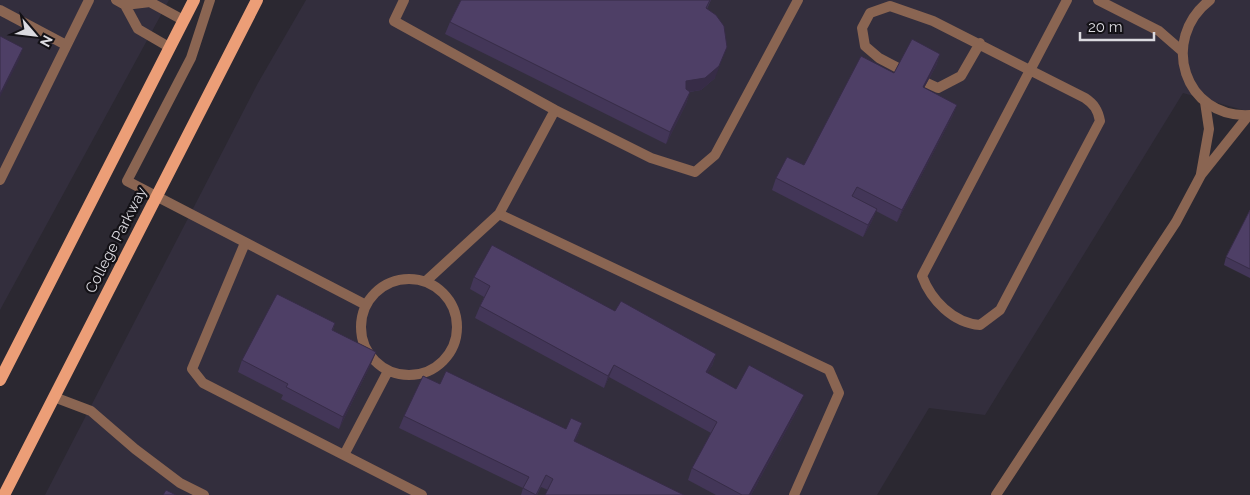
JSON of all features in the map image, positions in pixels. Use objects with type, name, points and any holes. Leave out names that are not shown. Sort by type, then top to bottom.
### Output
[{"type":"main road","points":[[0,380],[194,0]]},
{"type":"main road","name":"College Parkway","points":[[4,495],[258,0]]},
{"type":"street","points":[[0,180],[89,0]]},
{"type":"street","points":[[210,0],[191,58],[127,181],[366,305]]},
{"type":"street","points":[[404,0],[394,21],[555,110],[651,158],[695,172],[715,155],[798,0]]},
{"type":"street","points":[[898,68],[879,58],[865,46],[862,28],[870,13],[890,6],[933,21],[1031,69],[1094,104],[1099,114],[1100,121],[1000,310],[980,325],[968,323],[949,313],[931,294],[922,276],[1031,69],[1067,0]]},
{"type":"street","points":[[1098,0],[1159,31],[1182,51]]},
{"type":"street","points":[[1209,0],[1194,14],[1185,32],[1182,51],[1184,70],[1192,88],[1205,102],[1218,110],[1249,116]]},
{"type":"street","points":[[120,2],[150,2],[183,20]]},
{"type":"street","points":[[120,2],[138,29],[169,47]]},
{"type":"street","points":[[0,10],[66,45]]},
{"type":"street","points":[[927,82],[938,88],[961,76],[980,43]]},
{"type":"street","points":[[1201,175],[1209,129],[1205,102]]},
{"type":"street","points":[[426,281],[499,214],[555,110]]},
{"type":"street","points":[[996,495],[1176,222],[1201,175],[1249,116]]},
{"type":"street","points":[[499,214],[829,370],[839,394],[794,495]]},
{"type":"street","points":[[245,243],[192,369],[203,383],[422,495]]},
{"type":"street","points":[[398,280],[426,281],[439,289],[450,301],[456,315],[458,330],[454,346],[446,359],[433,369],[419,374],[404,376],[388,371],[376,363],[366,350],[361,336],[361,320],[366,305],[374,294],[385,285],[398,280]]},
{"type":"street","points":[[344,455],[388,371]]},
{"type":"street","points":[[54,397],[91,411],[157,466],[180,483],[204,495]]},
{"type":"shaded area","points":[[0,0],[169,0],[0,310]]},
{"type":"shaded area","points":[[306,0],[1250,0],[1250,112],[1183,93],[985,415],[929,408],[877,495],[45,495],[258,83]]},
{"type":"building","points":[[461,0],[710,0],[706,8],[716,15],[724,26],[727,47],[719,66],[705,78],[686,81],[686,89],[690,92],[670,132],[450,22]]},
{"type":"building","points":[[0,36],[23,48],[0,94]]},
{"type":"building","points":[[912,39],[940,54],[923,87],[957,105],[902,210],[857,187],[852,196],[877,209],[868,225],[776,178],[787,157],[804,165],[861,56],[894,73]]},
{"type":"building","points":[[1250,210],[1250,269],[1226,257]]},
{"type":"building","points":[[492,245],[615,311],[621,301],[716,354],[706,372],[736,389],[749,365],[804,395],[749,495],[742,495],[692,468],[717,422],[614,365],[608,376],[480,306],[490,286],[474,277]]},
{"type":"building","points":[[277,294],[335,323],[332,330],[376,352],[343,417],[286,387],[288,384],[242,360]]},
{"type":"building","points":[[446,371],[566,429],[571,418],[582,423],[574,441],[684,495],[545,495],[553,479],[546,475],[536,495],[523,488],[529,477],[404,416],[423,376],[440,384]]},
{"type":"building","points":[[166,490],[176,495],[163,495]]}]
